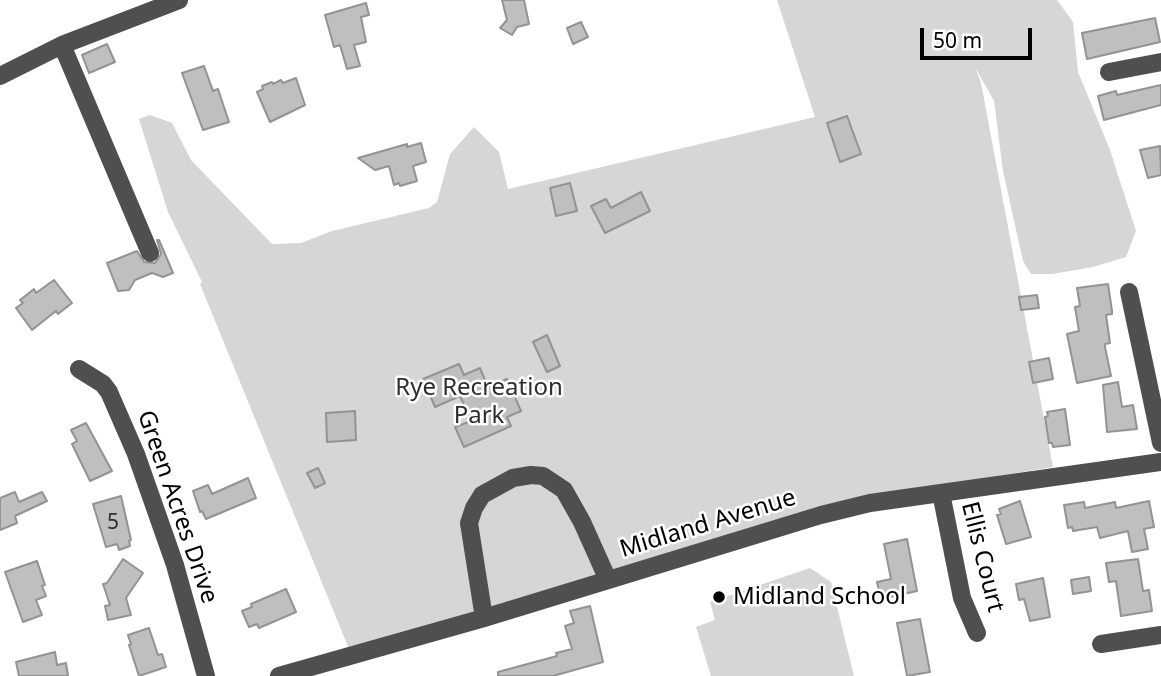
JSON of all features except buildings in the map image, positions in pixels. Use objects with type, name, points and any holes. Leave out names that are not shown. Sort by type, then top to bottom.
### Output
[{"type":"street","points":[[0,76],[62,46],[179,0]]},
{"type":"street","points":[[62,46],[150,253]]},
{"type":"street","points":[[1109,72],[1161,62]]},
{"type":"street","points":[[1129,292],[1161,443]]},
{"type":"street","name":"Green Acres Drive","points":[[79,369],[103,384],[109,392],[136,454],[175,565],[206,676]]},
{"type":"street","name":"Midland Avenue","points":[[279,676],[484,618],[821,515],[870,503],[1161,462]]},
{"type":"street","points":[[484,618],[469,523],[482,495],[513,478],[543,476],[564,490],[582,522],[608,580]]},
{"type":"street","name":"Ellis Court","points":[[942,493],[962,598],[977,633]]},
{"type":"street","points":[[1101,644],[1161,635]]},
{"type":"green space","name":"Rye Recreation Park","points":[[777,0],[1057,0],[1073,22],[1078,72],[1110,150],[1136,231],[1126,257],[1093,267],[1052,274],[1031,274],[1023,261],[1003,171],[994,101],[975,67],[981,83],[1053,467],[866,497],[349,649],[200,284],[202,282],[168,212],[139,119],[150,115],[172,123],[191,160],[272,244],[301,243],[332,231],[429,208],[437,202],[450,154],[474,127],[499,152],[508,189],[815,117]]},
{"type":"green space","points":[[810,568],[831,582],[854,676],[711,676],[696,627],[715,620],[710,602]]},
{"type":"place","name":"Midland School","points":[[719,597]]}]
